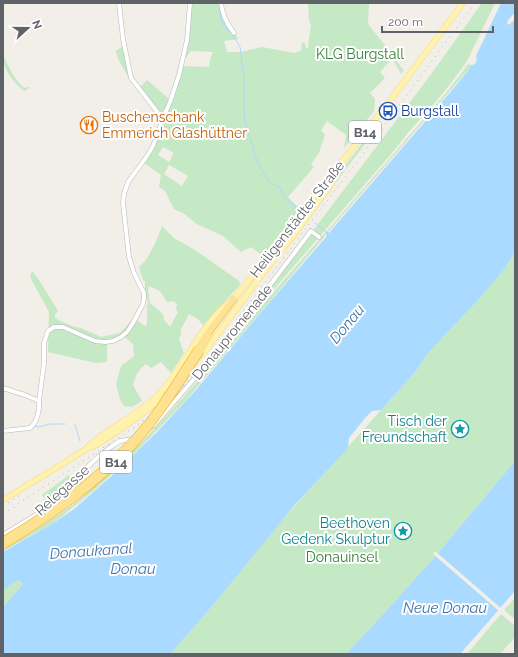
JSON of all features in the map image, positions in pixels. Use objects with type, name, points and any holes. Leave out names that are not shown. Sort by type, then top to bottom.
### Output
[{"type":"highway","name":"Heiligenstädter Straße","points":[[219,320],[234,299]]},
{"type":"highway","name":"B14","points":[[3,540],[37,519],[69,496],[102,470],[128,444],[150,420],[206,336],[219,320]]},
{"type":"highway","name":"B14","points":[[3,546],[50,516],[81,493],[132,448],[161,413],[202,350],[219,320]]},
{"type":"main road","name":"Heiligenstädter Straße","points":[[234,299],[389,102],[463,3]]},
{"type":"main road","points":[[3,500],[86,449],[98,444],[128,424],[168,394],[185,378],[251,288],[294,235],[332,182],[342,161]]},
{"type":"main road","points":[[86,449],[96,439],[120,424],[160,394],[213,317],[234,299]]},
{"type":"street","points":[[119,3],[123,39],[131,78],[162,118]]},
{"type":"street","points":[[3,431],[23,430],[32,427],[36,420],[44,363],[44,343],[48,331],[54,327],[63,327],[95,341],[113,341],[121,338],[127,332],[143,304],[144,292],[134,273],[129,257],[123,198],[128,182],[152,148],[159,131],[162,118],[170,102],[182,64],[187,40],[190,3]]},
{"type":"street","points":[[221,3],[224,18],[234,33]]},
{"type":"street","name":"Donaupromenade","points":[[142,438],[228,338],[311,231],[319,237]]},
{"type":"street","points":[[3,388],[39,401]]},
{"type":"street","name":"Relegasse","points":[[3,535],[44,510],[98,457],[112,446],[120,442],[142,438]]},
{"type":"green space","name":"KLG Burgstall","points":[[191,3],[221,3],[221,6],[238,39],[224,41],[227,52],[241,52],[262,47],[294,53],[301,51],[302,42],[305,43],[306,48],[308,48],[311,25],[309,21],[308,3],[369,3],[368,24],[404,70],[401,74],[392,58],[380,72],[385,78],[370,93],[375,99],[374,111],[344,148],[346,135],[327,121],[321,131],[325,134],[319,153],[311,164],[314,167],[288,197],[300,209],[263,256],[251,247],[241,252],[223,236],[197,224],[183,213],[174,209],[165,191],[159,187],[161,175],[144,163],[152,152],[163,129],[162,127],[172,103],[173,88],[180,59],[188,42]],"holes":[[[191,51],[213,52],[209,67],[182,66],[183,61]],[[163,147],[174,153],[169,162],[158,155]],[[169,165],[188,176],[182,186],[164,174]]]},
{"type":"green space","points":[[482,3],[495,3],[468,59],[460,71],[439,98],[255,311],[254,309],[432,73]]},
{"type":"green space","points":[[123,46],[130,80],[118,59],[116,51]]},
{"type":"green space","points":[[3,55],[17,81],[24,88],[29,88],[24,91],[16,84],[7,71],[3,60]]},
{"type":"green space","points":[[468,64],[471,65],[466,72],[328,232],[327,231],[441,99]]},
{"type":"green space","points":[[147,80],[169,99],[168,105],[162,115],[139,89]]},
{"type":"green space","points":[[379,122],[380,124],[330,190],[329,189],[343,168]]},
{"type":"green space","points":[[162,226],[174,238],[195,250],[239,281],[240,285],[203,325],[198,319],[189,314],[181,329],[179,339],[184,353],[171,373],[161,362],[151,368],[146,364],[137,373],[133,385],[142,401],[132,407],[124,406],[120,399],[116,384],[121,366],[134,356],[133,344],[125,337],[107,345],[107,362],[96,363],[48,352],[49,312],[30,277],[32,271],[58,311],[55,314],[55,317],[58,320],[75,327],[81,328],[101,337],[120,333],[131,321],[132,325],[137,320],[144,326],[147,325],[148,303],[145,290],[145,281],[143,280],[139,267],[150,254]],"holes":[[[149,286],[160,291],[167,302],[174,301],[177,305],[176,309],[178,312],[170,327],[164,320],[163,314],[150,303],[148,291]]]},
{"type":"green space","points":[[325,233],[325,236],[186,400],[132,456],[93,491],[52,524],[3,551],[70,507],[122,462],[181,400]]},
{"type":"green space","name":"Donauinsel","points":[[515,252],[515,461],[432,560],[346,654],[170,654],[208,611],[269,535],[416,371],[428,353],[479,299],[503,271]]},
{"type":"green space","points":[[69,475],[72,479],[48,503],[42,495]]},
{"type":"green space","points":[[18,580],[21,582],[21,586],[3,607],[3,590]]},
{"type":"green space","points":[[515,598],[515,618],[504,610]]},
{"type":"green space","points":[[501,614],[515,626],[515,637],[500,654],[467,654]]},
{"type":"water","name":"Donau","points":[[501,3],[515,3],[515,12],[507,23],[509,25],[515,19],[515,252],[503,271],[428,353],[416,371],[381,410],[372,411],[366,417],[349,438],[348,448],[294,506],[208,611],[170,654],[3,654],[3,607],[22,584],[18,580],[3,590],[3,552],[52,524],[74,509],[116,472],[157,432],[196,390],[327,236],[325,233],[327,231],[329,233],[447,96],[471,65],[476,62],[476,56]]},
{"type":"water","name":"Neue Donau","points":[[515,461],[515,591],[460,654],[346,654],[432,560]]},
{"type":"pier","points":[[435,551],[502,609],[500,612],[433,554]]},
{"type":"waterway","points":[[219,9],[221,21],[233,35],[240,47],[244,79],[245,122],[257,161],[268,181],[280,188],[283,197],[298,210]]},
{"type":"waterway","points":[[315,223],[327,233]]},
{"type":"waterway","points":[[35,426],[65,424]]},
{"type":"waterway","points":[[75,425],[80,441]]},
{"type":"railway","points":[[3,514],[139,424],[166,403],[186,383],[234,323],[381,130],[475,3]]},
{"type":"railway","points":[[3,506],[22,494]]},
{"type":"place","name":"Burgstall","points":[[388,111]]},
{"type":"place","name":"Buschenschank Emmerich Glashüttner","points":[[89,125]]},
{"type":"place","name":"Tisch der Freundschaft","points":[[460,429]]},
{"type":"place","name":"Beethoven Gedenk Skulptur","points":[[403,531]]},
{"type":"water label","name":"Donaukanal","points":[[91,551]]}]
